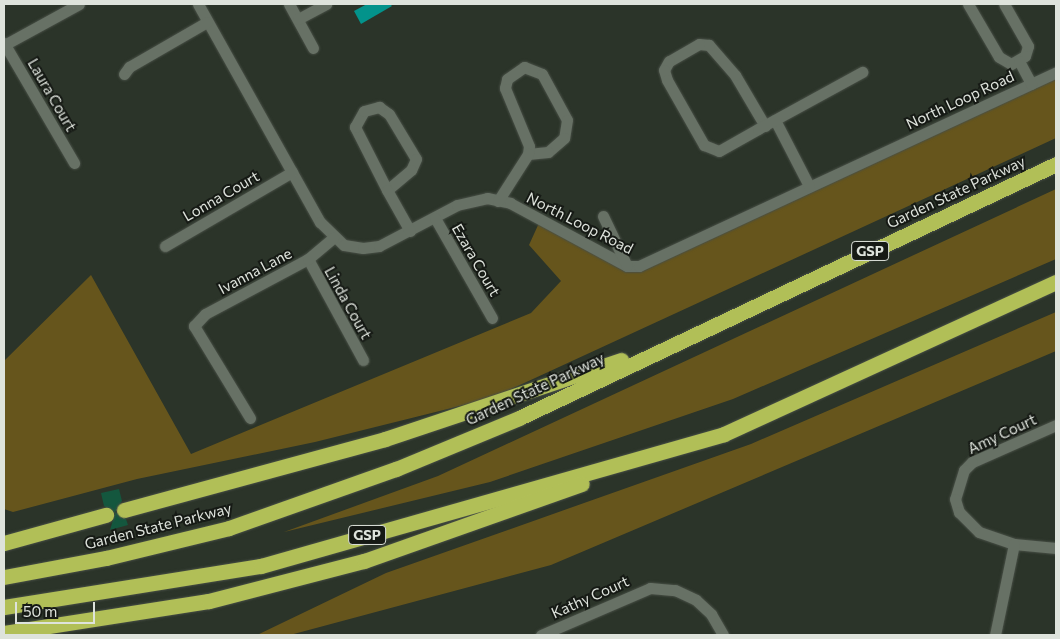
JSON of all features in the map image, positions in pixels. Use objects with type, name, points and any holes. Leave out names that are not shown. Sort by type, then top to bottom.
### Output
[{"type":"highway","name":"Garden State Parkway","points":[[4,577],[106,558],[290,508],[519,418],[1056,164]]},
{"type":"highway","name":"GSP","points":[[4,607],[261,566],[724,434],[1056,282]]},
{"type":"highway","points":[[124,510],[386,439],[684,339]]},
{"type":"highway","points":[[4,633],[209,601],[364,561],[724,434]]},
{"type":"highway","points":[[4,543],[106,515]]},
{"type":"street","points":[[5,43],[79,4]]},
{"type":"street","points":[[198,4],[292,172],[333,238]]},
{"type":"street","points":[[289,4],[313,48]]},
{"type":"street","points":[[298,19],[326,4]]},
{"type":"street","points":[[968,4],[999,57],[1011,64],[1019,61],[1028,46],[1004,4]]},
{"type":"street","points":[[124,74],[129,67],[207,22]]},
{"type":"street","name":"Laura Court","points":[[5,43],[74,163]]},
{"type":"street","points":[[809,186],[770,123],[709,44],[699,44],[669,62],[664,70],[667,80],[710,150],[719,151],[770,123],[862,72]]},
{"type":"street","points":[[1019,61],[1030,84]]},
{"type":"street","points":[[498,201],[528,154],[529,146],[505,88],[507,79],[524,67],[542,74],[567,120],[567,129],[554,149],[528,154]]},
{"type":"street","name":"North Loop Road","points":[[333,238],[344,245],[363,248],[379,246],[471,200],[498,201],[510,204],[627,266],[639,266],[1056,72]]},
{"type":"street","points":[[387,190],[405,177],[416,159],[389,114],[383,108],[370,108],[357,118],[355,126],[387,190],[410,231]]},
{"type":"street","name":"Lonna Court","points":[[165,246],[292,172]]},
{"type":"street","points":[[603,216],[627,266]]},
{"type":"street","name":"Ezara Court","points":[[435,218],[492,318]]},
{"type":"street","name":"Ivanna Lane","points":[[250,418],[194,326],[205,314],[308,259],[333,238]]},
{"type":"street","name":"Linda Court","points":[[308,259],[363,360]]},
{"type":"street","name":"Amy Court","points":[[1056,426],[972,462],[957,484],[955,499],[966,522],[979,532],[1014,544],[1056,548]]},
{"type":"street","points":[[995,635],[1014,544]]},
{"type":"street","name":"Kathy Court","points":[[541,635],[650,588],[674,590],[696,600],[711,614],[723,635]]},
{"type":"shaded area","points":[[1056,73],[1056,138],[492,398],[315,442],[137,479],[13,512],[4,509],[4,361],[91,275],[191,454],[531,313],[561,281],[529,245],[539,223],[634,267]]},
{"type":"shaded area","points":[[1056,189],[1056,259],[733,399],[490,482],[284,532],[438,476]]},
{"type":"shaded area","points":[[1056,312],[1056,351],[551,565],[290,635],[257,635],[386,573],[751,444]]},
{"type":"water","points":[[367,4],[390,4],[392,6],[361,24],[354,11]]},
{"type":"building","points":[[119,489],[122,501],[115,512],[126,519],[128,525],[110,530],[115,513],[104,506],[101,493]]}]
